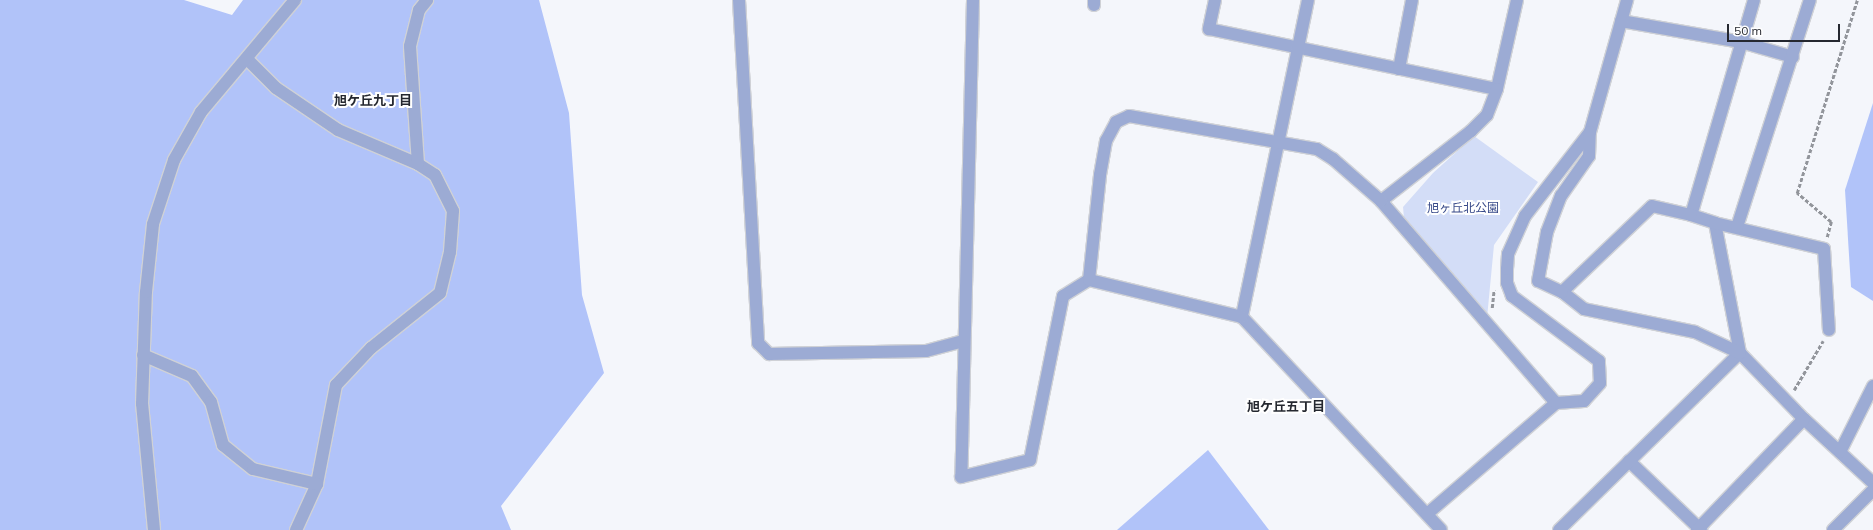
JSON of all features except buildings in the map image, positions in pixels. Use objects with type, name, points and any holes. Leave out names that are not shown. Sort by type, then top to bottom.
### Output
[{"type":"street","points":[[154,530],[142,404],[143,355],[153,224],[174,160],[201,112],[248,59],[295,0]]},
{"type":"street","points":[[418,164],[410,46],[419,10],[427,0]]},
{"type":"street","points":[[739,0],[758,343],[769,354],[926,351],[964,341]]},
{"type":"street","points":[[973,0],[961,477],[1030,460],[1063,296],[1089,280],[1242,317],[1428,514],[1441,530]]},
{"type":"street","points":[[1215,0],[1209,29],[1497,89]]},
{"type":"street","points":[[1242,317],[1300,49],[1308,0]]},
{"type":"street","points":[[1399,69],[1412,0]]},
{"type":"street","points":[[1381,201],[1471,131],[1486,115],[1497,89],[1517,0]]},
{"type":"street","points":[[1627,0],[1590,132],[1589,156],[1561,196],[1547,232],[1538,281],[1562,292],[1584,309],[1694,332],[1740,354],[1788,401],[1804,419],[1873,483]]},
{"type":"street","points":[[1691,215],[1754,0]]},
{"type":"street","points":[[1737,227],[1793,57],[1810,0]]},
{"type":"street","points":[[1621,21],[1741,42],[1793,57]]},
{"type":"street","points":[[248,59],[276,88],[338,130],[418,164],[435,175],[453,211],[450,252],[440,293],[371,348],[336,385],[317,484],[296,530]]},
{"type":"street","points":[[1089,280],[1100,175],[1106,141],[1116,122],[1129,116],[1280,141],[1322,152],[1381,201],[1489,329],[1556,403]]},
{"type":"street","points":[[1428,514],[1556,403],[1584,401],[1600,382],[1600,361],[1512,296],[1507,284],[1508,254],[1525,216],[1590,132]]},
{"type":"street","points":[[1562,292],[1652,206],[1691,215],[1715,223],[1737,227],[1824,249],[1829,330]]},
{"type":"street","points":[[1715,223],[1740,354]]},
{"type":"street","points":[[1559,530],[1740,354]]},
{"type":"street","points":[[143,355],[192,376],[211,402],[223,445],[253,469],[317,484]]},
{"type":"street","points":[[1840,452],[1873,386]]},
{"type":"street","points":[[1629,461],[1699,529],[1804,419]]},
{"type":"street","points":[[1834,530],[1873,490]]},
{"type":"path","points":[[1824,249],[1831,222],[1797,193],[1857,0]]},
{"type":"path","points":[[1489,329],[1495,285]]},
{"type":"path","points":[[1788,401],[1829,330]]},
{"type":"green space","name":"旭ヶ丘北公園","points":[[1474,136],[1538,182],[1494,245],[1487,318],[1404,218],[1403,207],[1433,173]]},
{"type":"shaded area","points":[[0,0],[184,0],[232,15],[243,0],[539,0],[569,113],[582,295],[604,373],[501,506],[511,530],[0,530]]},
{"type":"shaded area","points":[[1873,103],[1873,301],[1851,287],[1845,190]]},
{"type":"shaded area","points":[[1208,450],[1269,530],[1117,530]]},
{"type":"district","name":"旭ケ丘九丁目","points":[[373,100]]},
{"type":"district","name":"旭ケ丘五丁目","points":[[1286,406]]}]
